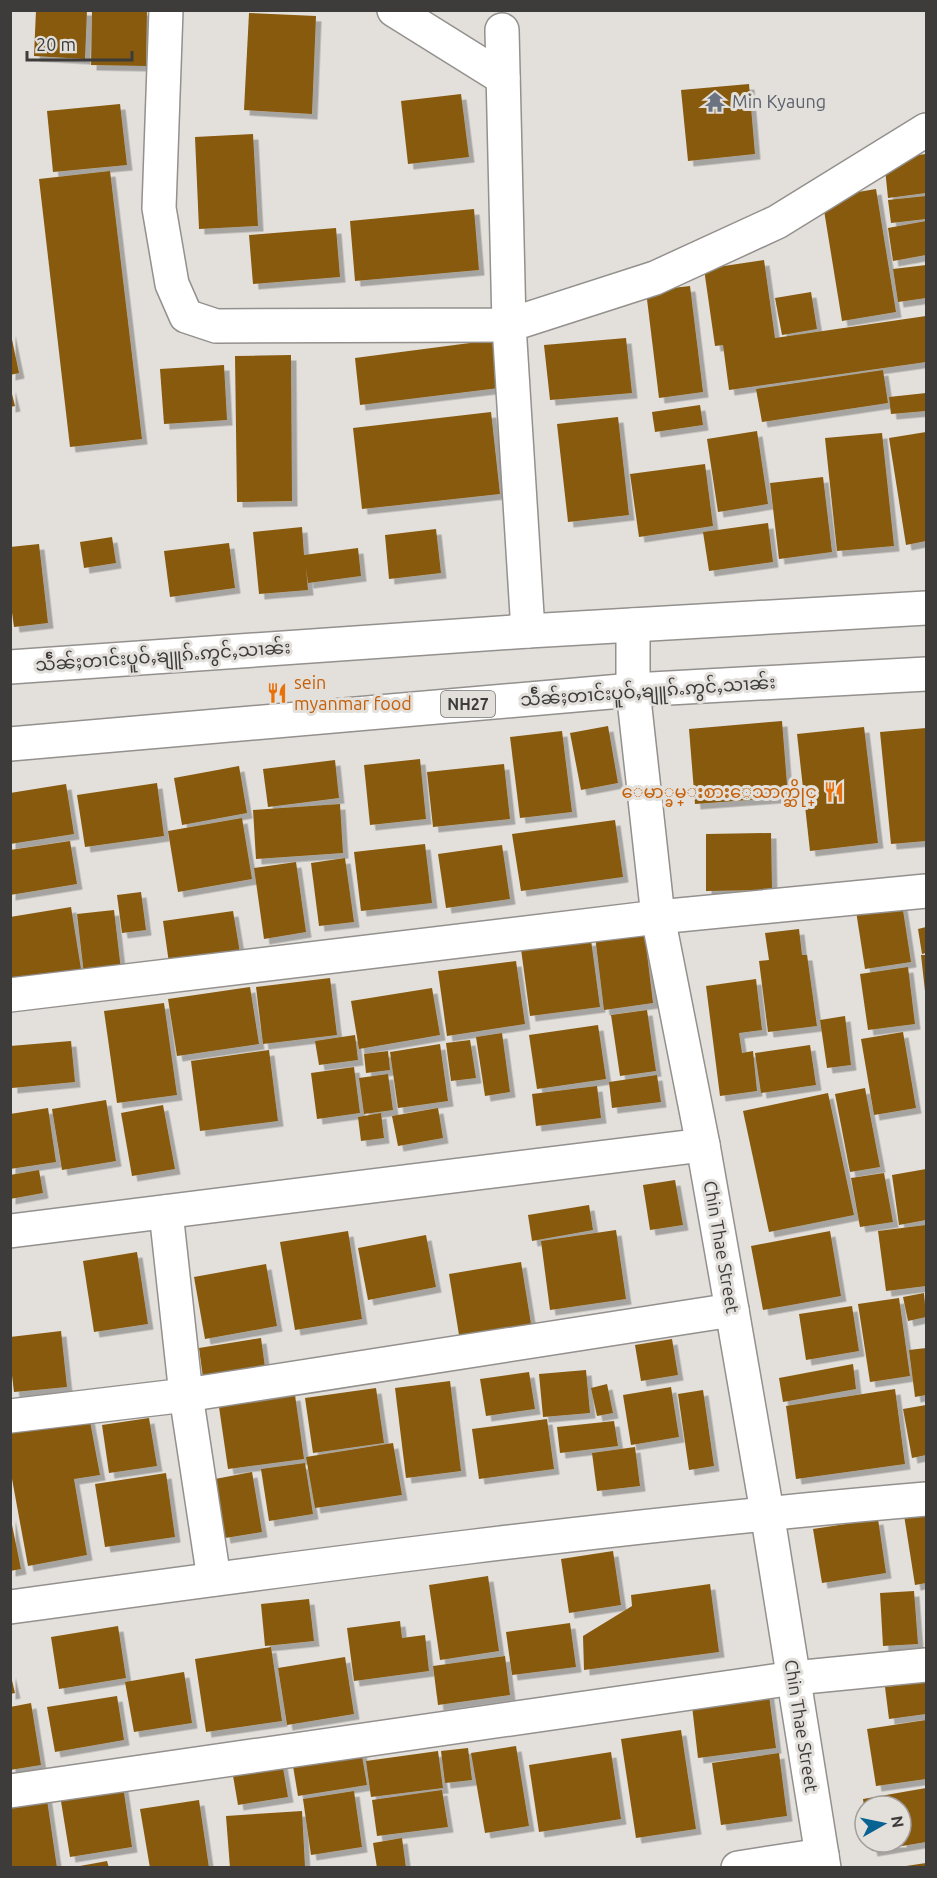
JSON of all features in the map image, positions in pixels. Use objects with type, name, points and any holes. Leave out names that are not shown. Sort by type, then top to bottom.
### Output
[{"type":"main road","points":[[166,10],[159,208],[172,284],[186,316],[216,326],[509,325],[655,278],[777,222],[927,130]]},
{"type":"main road","points":[[394,10],[503,78]]},
{"type":"main road","points":[[502,30],[509,325],[528,631]]},
{"type":"main road","name":"သဵႅၼ်ႈတၢင်းပူဝ်ႇၶျူၵ်ႉဢွင်ႇသၢၼ်း","points":[[10,667],[528,631],[927,608]]},
{"type":"main road","name":"Chin Thae Street","points":[[633,625],[633,690],[658,917],[704,1145],[768,1512],[823,1861]]},
{"type":"main road","name":"သဵႅၼ်ႈတၢင်းပူဝ်ႇၶျူၵ်ႉဢွင်ႇသၢၼ်း","points":[[10,744],[633,690],[927,674]]},
{"type":"main road","points":[[10,995],[658,917],[927,891]]},
{"type":"main road","points":[[10,1231],[704,1145]]},
{"type":"main road","points":[[166,1212],[186,1395],[214,1579]]},
{"type":"main road","points":[[10,1416],[186,1395],[732,1310]]},
{"type":"main road","points":[[10,1608],[214,1579],[768,1512],[927,1499]]},
{"type":"main road","points":[[10,1791],[794,1678],[927,1665]]},
{"type":"main road","points":[[738,1868],[823,1861]]},
{"type":"building","points":[[36,10],[87,10],[85,59],[34,56]]},
{"type":"building","points":[[92,10],[147,10],[146,66],[91,65]]},
{"type":"building","points":[[249,13],[316,16],[312,114],[244,110]]},
{"type":"building","points":[[749,84],[755,154],[688,161],[681,90]]},
{"type":"building","points":[[461,94],[469,157],[408,164],[401,101]]},
{"type":"building","points":[[120,104],[127,165],[53,172],[47,111]]},
{"type":"building","points":[[253,134],[258,226],[199,229],[195,137]]},
{"type":"building","points":[[926,154],[926,193],[888,198],[884,159]]},
{"type":"building","points":[[110,171],[142,439],[70,447],[39,179]]},
{"type":"building","points":[[876,189],[896,312],[842,321],[822,198]]},
{"type":"building","points":[[926,196],[926,219],[891,223],[888,200]]},
{"type":"building","points":[[474,209],[479,270],[355,281],[350,221]]},
{"type":"building","points":[[926,221],[926,255],[893,261],[888,228]]},
{"type":"building","points":[[336,228],[340,277],[253,284],[249,235]]},
{"type":"building","points":[[764,260],[775,338],[926,316],[926,362],[729,390],[723,345],[715,346],[704,269]]},
{"type":"building","points":[[926,265],[926,298],[898,302],[893,269]]},
{"type":"building","points":[[690,286],[703,392],[659,398],[646,291]]},
{"type":"building","points":[[811,292],[817,329],[782,335],[775,298]]},
{"type":"building","points":[[10,330],[19,373],[10,375]]},
{"type":"building","points":[[626,338],[632,393],[550,400],[544,345]]},
{"type":"building","points":[[493,340],[499,388],[360,405],[355,358]]},
{"type":"building","points":[[291,355],[292,501],[237,502],[235,356]]},
{"type":"building","points":[[224,365],[227,420],[164,424],[160,369]]},
{"type":"building","points":[[883,370],[888,403],[762,422],[756,389]]},
{"type":"building","points":[[10,386],[15,406],[10,407]]},
{"type":"building","points":[[926,393],[926,411],[891,414],[889,397]]},
{"type":"building","points":[[700,405],[703,425],[655,432],[652,412]]},
{"type":"building","points":[[491,412],[500,494],[362,509],[353,428]]},
{"type":"building","points":[[618,417],[629,515],[568,522],[557,424]]},
{"type":"building","points":[[757,431],[768,504],[718,512],[707,439]]},
{"type":"building","points":[[926,432],[926,541],[906,545],[889,438]]},
{"type":"building","points":[[882,433],[894,546],[837,551],[825,438]]},
{"type":"building","points":[[705,464],[713,526],[639,537],[630,474]]},
{"type":"building","points":[[823,477],[832,552],[779,559],[770,483]]},
{"type":"building","points":[[768,523],[773,562],[709,571],[703,532]]},
{"type":"building","points":[[302,527],[304,555],[358,548],[361,576],[308,583],[306,567],[308,590],[259,594],[253,532]]},
{"type":"building","points":[[436,529],[441,573],[389,579],[385,535]]},
{"type":"building","points":[[112,537],[116,563],[84,568],[80,542]]},
{"type":"building","points":[[229,543],[235,588],[170,597],[164,551]]},
{"type":"building","points":[[39,544],[48,623],[14,627],[10,598],[10,547]]},
{"type":"building","points":[[782,721],[788,797],[695,804],[689,729]]},
{"type":"building","points":[[608,726],[618,783],[581,790],[570,733]]},
{"type":"building","points":[[864,727],[878,843],[810,851],[797,734]]},
{"type":"building","points":[[926,728],[926,841],[891,844],[880,732]]},
{"type":"building","points":[[562,731],[572,812],[520,818],[510,737]]},
{"type":"building","points":[[420,759],[426,819],[370,825],[364,765]]},
{"type":"building","points":[[335,760],[339,798],[268,807],[263,769]]},
{"type":"building","points":[[504,764],[510,819],[433,827],[427,772]]},
{"type":"building","points":[[239,766],[247,813],[182,825],[174,778]]},
{"type":"building","points":[[157,783],[164,836],[85,847],[77,795]]},
{"type":"building","points":[[66,784],[74,834],[10,844],[10,793]]},
{"type":"building","points":[[340,804],[343,853],[256,859],[253,810]]},
{"type":"building","points":[[242,818],[252,879],[178,892],[168,831]]},
{"type":"building","points":[[615,820],[623,877],[521,891],[512,834]]},
{"type":"building","points":[[771,833],[772,890],[706,891],[706,834]]},
{"type":"building","points":[[70,841],[77,884],[10,895],[10,850]]},
{"type":"building","points":[[425,844],[432,903],[361,911],[354,852]]},
{"type":"building","points":[[502,845],[510,899],[446,908],[438,854]]},
{"type":"building","points":[[345,858],[354,922],[319,926],[311,863]]},
{"type":"building","points":[[296,862],[306,932],[264,939],[254,868]]},
{"type":"building","points":[[141,892],[146,930],[122,933],[117,895]]},
{"type":"building","points":[[902,904],[911,962],[865,969],[856,911]]},
{"type":"building","points":[[71,907],[81,969],[10,981],[10,917]]},
{"type":"building","points":[[114,910],[121,970],[84,974],[77,914]]},
{"type":"building","points":[[233,911],[240,953],[169,963],[163,921]]},
{"type":"building","points":[[926,927],[926,953],[922,954],[918,929]]},
{"type":"building","points":[[644,929],[653,1003],[604,1010],[595,936]]},
{"type":"building","points":[[799,929],[802,955],[807,955],[817,1026],[768,1032],[759,961],[769,960],[765,933]]},
{"type":"building","points":[[591,940],[600,1007],[530,1016],[521,949]]},
{"type":"building","points":[[921,955],[926,955],[926,991],[925,991]]},
{"type":"building","points":[[516,961],[525,1024],[447,1036],[438,971]]},
{"type":"building","points":[[908,967],[915,1024],[868,1030],[860,974]]},
{"type":"building","points":[[330,978],[337,1035],[263,1044],[256,987]]},
{"type":"building","points":[[756,979],[762,1030],[739,1033],[742,1053],[753,1051],[757,1091],[720,1096],[706,986]]},
{"type":"building","points":[[250,987],[259,1044],[177,1056],[168,999]]},
{"type":"building","points":[[432,988],[440,1035],[359,1049],[351,1001]]},
{"type":"building","points":[[164,1003],[177,1095],[117,1103],[104,1011]]},
{"type":"building","points":[[647,1010],[656,1071],[620,1076],[611,1015]]},
{"type":"building","points":[[845,1016],[851,1065],[827,1068],[820,1020]]},
{"type":"building","points":[[598,1025],[606,1079],[537,1089],[529,1035]]},
{"type":"building","points":[[903,1032],[916,1108],[874,1115],[861,1039]]},
{"type":"building","points":[[502,1033],[510,1092],[485,1096],[476,1037]]},
{"type":"building","points":[[355,1035],[358,1060],[319,1065],[315,1041]]},
{"type":"building","points":[[470,1040],[476,1078],[451,1081],[446,1043]]},
{"type":"building","points":[[71,1041],[75,1082],[12,1088],[10,1046]]},
{"type":"building","points":[[440,1044],[448,1101],[398,1108],[390,1052]]},
{"type":"building","points":[[810,1045],[816,1085],[761,1093],[755,1053]]},
{"type":"building","points":[[269,1050],[278,1121],[200,1131],[191,1061]]},
{"type":"building","points":[[388,1051],[390,1070],[366,1073],[364,1054]]},
{"type":"building","points":[[354,1067],[360,1113],[317,1119],[311,1073]]},
{"type":"building","points":[[388,1074],[393,1110],[364,1114],[359,1078]]},
{"type":"building","points":[[657,1075],[661,1102],[612,1108],[609,1082]]},
{"type":"building","points":[[597,1086],[601,1118],[536,1126],[532,1094]]},
{"type":"building","points":[[865,1088],[880,1167],[850,1172],[835,1094]]},
{"type":"building","points":[[828,1093],[854,1215],[769,1232],[743,1111]]},
{"type":"building","points":[[106,1100],[116,1161],[62,1170],[52,1109]]},
{"type":"building","points":[[163,1105],[175,1169],[132,1176],[121,1113]]},
{"type":"building","points":[[48,1108],[56,1162],[10,1169],[10,1114]]},
{"type":"building","points":[[438,1108],[443,1138],[398,1146],[392,1116]]},
{"type":"building","points":[[381,1113],[384,1138],[361,1141],[358,1117]]},
{"type":"building","points":[[926,1169],[926,1220],[899,1225],[892,1175]]},
{"type":"building","points":[[39,1170],[43,1193],[10,1199],[10,1175]]},
{"type":"building","points":[[884,1173],[893,1222],[860,1227],[851,1178]]},
{"type":"building","points":[[675,1180],[683,1225],[650,1230],[643,1185]]},
{"type":"building","points":[[589,1205],[593,1230],[532,1241],[528,1215]]},
{"type":"building","points":[[926,1225],[926,1286],[886,1291],[878,1231]]},
{"type":"building","points":[[616,1230],[626,1299],[550,1310],[541,1241]]},
{"type":"building","points":[[348,1231],[362,1319],[295,1330],[280,1242]]},
{"type":"building","points":[[830,1231],[841,1296],[763,1310],[751,1246]]},
{"type":"building","points":[[426,1235],[436,1287],[368,1300],[358,1248]]},
{"type":"building","points":[[137,1252],[148,1324],[94,1332],[83,1261]]},
{"type":"building","points":[[521,1262],[532,1330],[460,1341],[449,1274]]},
{"type":"building","points":[[266,1264],[277,1326],[205,1339],[194,1277]]},
{"type":"building","points":[[924,1293],[926,1317],[908,1321],[903,1297]]},
{"type":"building","points":[[899,1298],[910,1376],[870,1382],[858,1304]]},
{"type":"building","points":[[852,1306],[859,1351],[806,1360],[799,1314]]},
{"type":"building","points":[[61,1331],[67,1387],[14,1392],[10,1337]]},
{"type":"building","points":[[261,1338],[266,1375],[204,1385],[199,1348]]},
{"type":"building","points":[[672,1339],[678,1375],[641,1381],[635,1345]]},
{"type":"building","points":[[926,1348],[926,1395],[915,1397],[909,1350]]},
{"type":"building","points":[[853,1364],[856,1389],[783,1402],[779,1378]]},
{"type":"building","points":[[586,1370],[590,1413],[543,1417],[539,1374]]},
{"type":"building","points":[[529,1372],[535,1409],[486,1416],[480,1379]]},
{"type":"building","points":[[450,1381],[461,1471],[406,1478],[395,1388]]},
{"type":"building","points":[[607,1384],[613,1413],[597,1416],[591,1388]]},
{"type":"building","points":[[671,1387],[679,1437],[631,1445],[623,1395]]},
{"type":"building","points":[[376,1388],[384,1443],[313,1453],[305,1398]]},
{"type":"building","points":[[895,1389],[905,1464],[796,1479],[786,1406]]},
{"type":"building","points":[[703,1390],[714,1466],[689,1470],[678,1394]]},
{"type":"building","points":[[295,1395],[304,1459],[228,1469],[219,1407]]},
{"type":"building","points":[[926,1405],[926,1455],[912,1458],[903,1409]]},
{"type":"building","points":[[89,1416],[100,1475],[74,1479],[87,1555],[28,1566],[10,1468],[10,1430]]},
{"type":"building","points":[[149,1418],[157,1466],[109,1473],[102,1425]]},
{"type":"building","points":[[547,1419],[554,1469],[479,1479],[472,1429]]},
{"type":"building","points":[[614,1421],[618,1446],[560,1453],[557,1427]]},
{"type":"building","points":[[393,1443],[402,1495],[315,1508],[306,1457]]},
{"type":"building","points":[[635,1447],[640,1486],[597,1491],[592,1453]]},
{"type":"building","points":[[305,1463],[313,1514],[269,1521],[261,1469]]},
{"type":"building","points":[[252,1472],[262,1532],[225,1538],[215,1479]]},
{"type":"building","points":[[166,1473],[175,1537],[105,1547],[95,1484]]},
{"type":"building","points":[[926,1512],[926,1583],[915,1585],[904,1515]]},
{"type":"building","points":[[10,1515],[21,1569],[10,1571]]},
{"type":"building","points":[[878,1519],[886,1573],[822,1583],[813,1529]]},
{"type":"building","points":[[613,1551],[621,1605],[569,1613],[561,1559]]},
{"type":"building","points":[[488,1576],[499,1651],[440,1660],[429,1585]]},
{"type":"building","points":[[710,1584],[719,1652],[584,1670],[583,1636],[632,1606],[631,1595]]},
{"type":"building","points":[[914,1591],[918,1644],[883,1646],[880,1593]]},
{"type":"building","points":[[309,1599],[314,1641],[265,1646],[261,1604]]},
{"type":"building","points":[[400,1621],[402,1638],[425,1635],[429,1671],[354,1681],[347,1628]]},
{"type":"building","points":[[570,1623],[576,1667],[512,1675],[506,1632]]},
{"type":"building","points":[[118,1626],[126,1678],[59,1689],[51,1637]]},
{"type":"building","points":[[271,1647],[282,1721],[206,1732],[195,1659]]},
{"type":"building","points":[[505,1656],[510,1695],[438,1705],[433,1666]]},
{"type":"building","points":[[345,1657],[354,1714],[287,1725],[278,1668]]},
{"type":"building","points":[[10,1672],[15,1693],[10,1694]]},
{"type":"building","points":[[184,1672],[192,1723],[134,1732],[125,1682]]},
{"type":"building","points":[[926,1682],[926,1714],[889,1719],[885,1687]]},
{"type":"building","points":[[768,1688],[776,1748],[698,1758],[691,1697]]},
{"type":"building","points":[[117,1696],[124,1740],[55,1752],[47,1707]]},
{"type":"building","points":[[31,1703],[41,1765],[10,1770],[10,1707]]},
{"type":"building","points":[[926,1720],[926,1779],[876,1786],[867,1729]]},
{"type":"building","points":[[681,1730],[696,1829],[636,1838],[621,1739]]},
{"type":"building","points":[[516,1746],[529,1826],[485,1833],[471,1753]]},
{"type":"building","points":[[468,1748],[472,1780],[445,1783],[441,1751]]},
{"type":"building","points":[[361,1750],[367,1785],[298,1796],[292,1760]]},
{"type":"building","points":[[438,1751],[443,1788],[371,1797],[366,1761]]},
{"type":"building","points":[[611,1752],[621,1819],[539,1832],[529,1765]]},
{"type":"building","points":[[779,1753],[787,1816],[721,1825],[712,1763]]},
{"type":"building","points":[[281,1756],[288,1797],[238,1805],[231,1764]]},
{"type":"building","points":[[122,1779],[132,1847],[70,1857],[59,1789]]},
{"type":"building","points":[[926,1788],[926,1842],[913,1844],[913,1794],[892,1794]]},
{"type":"building","points":[[442,1790],[448,1827],[377,1836],[372,1800]]},
{"type":"building","points":[[354,1791],[362,1847],[311,1855],[303,1799]]},
{"type":"building","points":[[46,1793],[57,1868],[10,1868],[10,1799]]},
{"type":"building","points":[[199,1800],[209,1868],[150,1868],[140,1809]]},
{"type":"building","points":[[302,1811],[305,1867],[230,1868],[226,1816]]},
{"type":"building","points":[[402,1838],[406,1868],[377,1868],[373,1843]]},
{"type":"building","points":[[107,1861],[109,1868],[80,1868],[80,1866]]},
{"type":"building","points":[[926,1863],[926,1868],[906,1868],[906,1866]]},
{"type":"place","name":"Min Kyaung","points":[[715,102]]},
{"type":"place","name":"sein myanmar food","points":[[277,693]]},
{"type":"place","name":"ေမာ္ခမ္းစားေသာက္ဆိုင္","points":[[834,792]]}]
